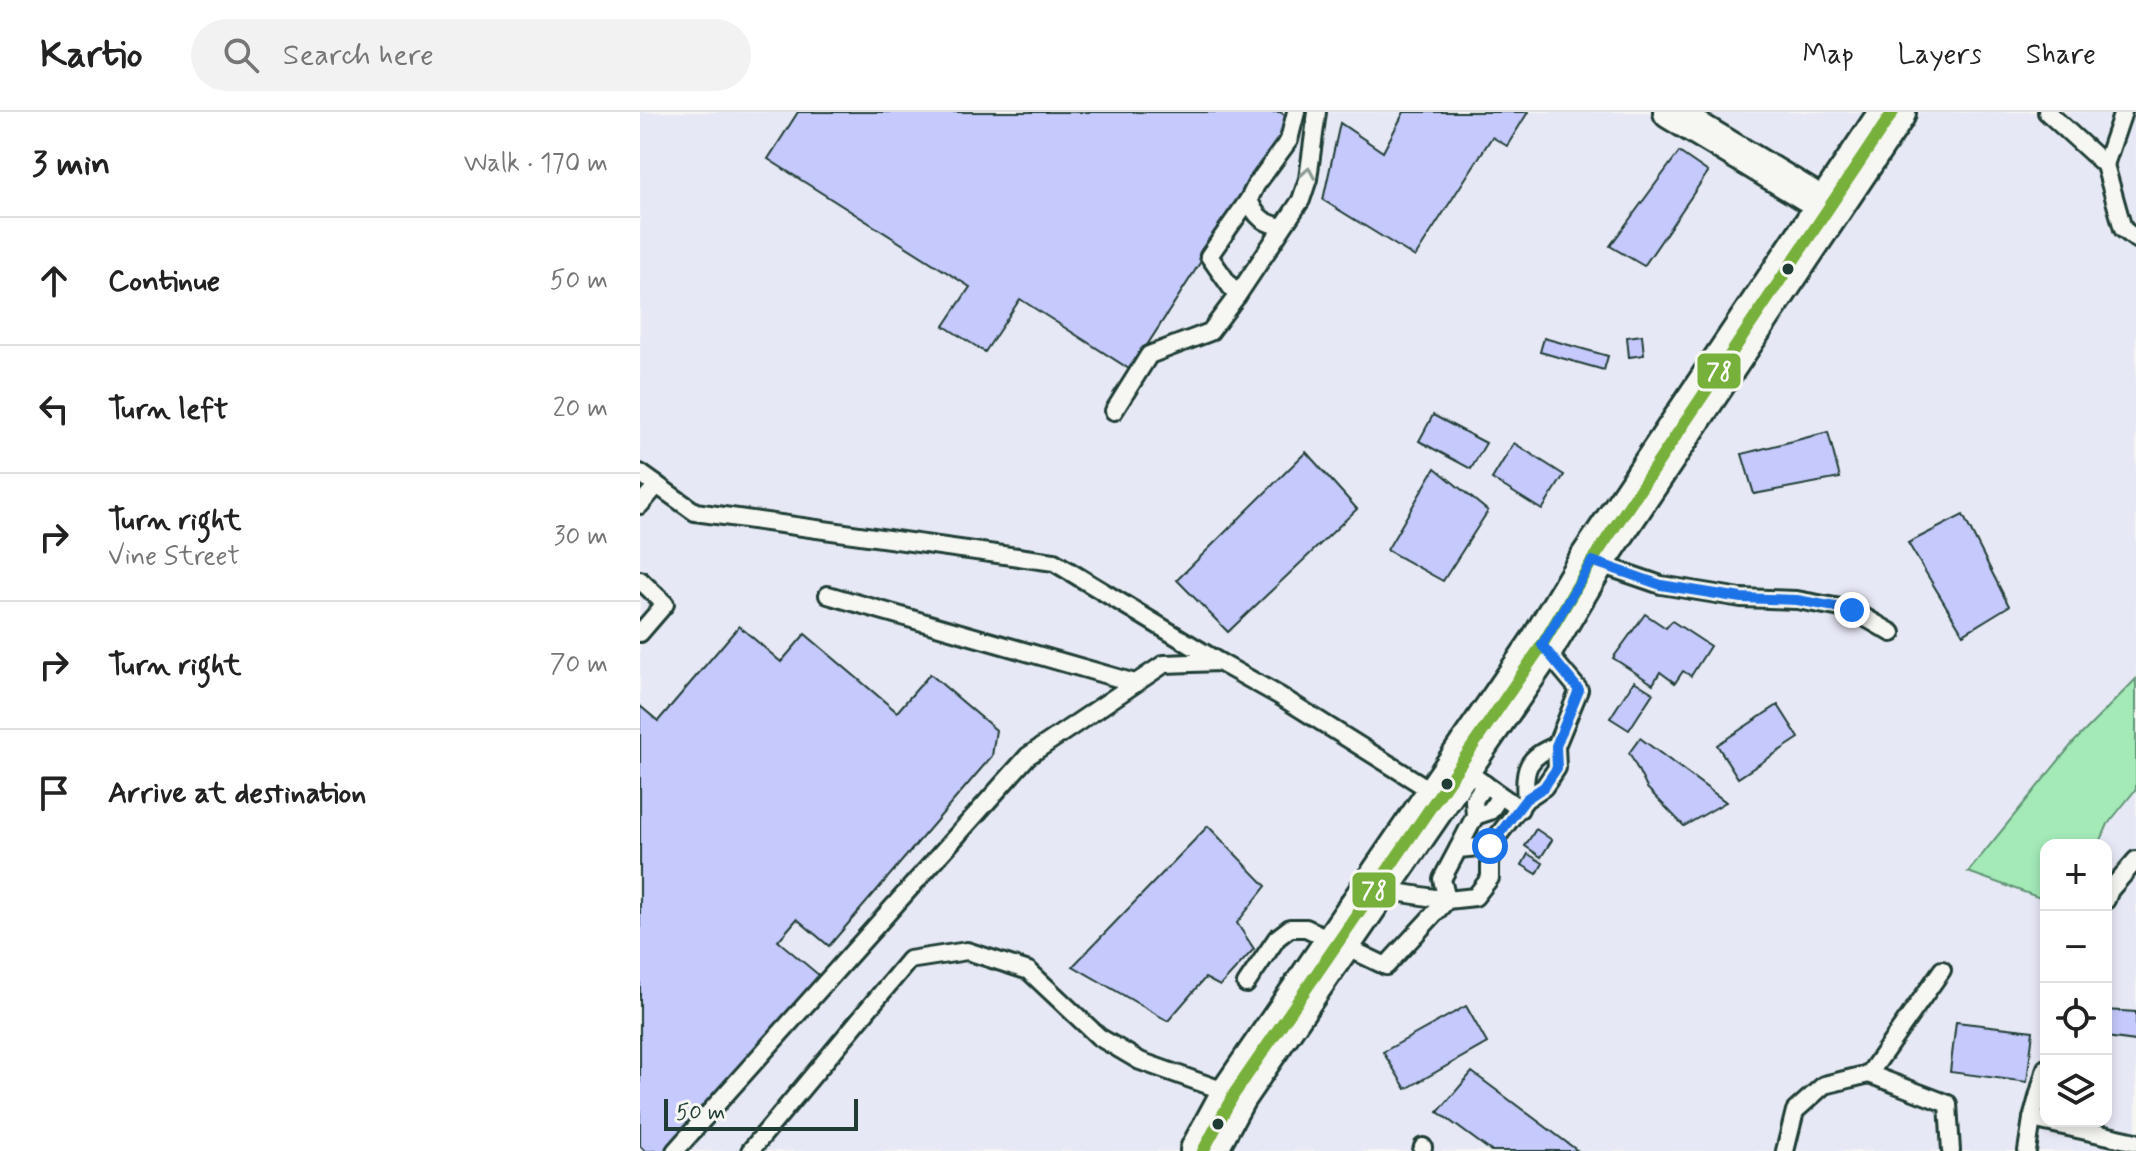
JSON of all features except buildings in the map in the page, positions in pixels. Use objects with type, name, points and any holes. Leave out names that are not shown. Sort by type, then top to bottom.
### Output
[{"type":"main road","points":[[1203,1151],[1234,1094],[1376,889],[1460,781],[1592,561],[1893,112]]},
{"type":"street","points":[[1670,112],[1828,207]]},
{"type":"lane","points":[[1237,296],[1209,256],[1289,140],[1296,112]]},
{"type":"lane","points":[[1114,411],[1149,355],[1210,332],[1237,296],[1301,200],[1308,179],[1317,112]]},
{"type":"lane","points":[[2047,112],[2105,165],[2123,229],[2136,239]]},
{"type":"lane","points":[[2105,165],[2123,112]]},
{"type":"lane","points":[[1249,199],[1254,213],[1269,224],[1282,227]]},
{"type":"lane","points":[[640,473],[695,512],[1054,562],[1280,696],[1460,781],[1523,804]]},
{"type":"lane","points":[[640,505],[657,485]]},
{"type":"lane","points":[[1592,561],[1661,585],[1741,598],[1797,600],[1852,610],[1892,633]]},
{"type":"lane","points":[[640,580],[665,604],[640,633]]},
{"type":"lane","points":[[828,595],[1135,683]]},
{"type":"lane","points":[[1376,889],[1447,900],[1475,897],[1490,878],[1490,846],[1523,804],[1544,787],[1557,768],[1556,746],[1579,690],[1542,645]]},
{"type":"lane","points":[[675,1151],[1028,756],[1164,664],[1219,662]]},
{"type":"lane","points":[[1523,804],[1524,775],[1538,752],[1556,746]]},
{"type":"lane","points":[[1447,900],[1442,879],[1475,816],[1474,800],[1460,781]]},
{"type":"lane","points":[[1475,816],[1490,811],[1500,796]]},
{"type":"lane","points":[[1458,849],[1490,846]]},
{"type":"lane","points":[[2112,888],[2136,860]]},
{"type":"lane","points":[[1246,984],[1277,938],[1290,928],[1306,928],[1386,966],[1447,900]]},
{"type":"lane","points":[[750,1151],[909,960],[967,951],[1029,971],[1099,1037],[1140,1061],[1234,1094]]},
{"type":"lane","points":[[1869,1074],[1942,970]]},
{"type":"lane","points":[[1785,1151],[1795,1111],[1824,1085],[1869,1074],[1948,1104],[1951,1151]]},
{"type":"lane","points":[[2027,1151],[2040,1090]]},
{"type":"lane","points":[[2032,1119],[2136,1142]]},
{"type":"shaded area","points":[[640,112],[2136,112],[2136,679],[2073,743],[1969,872],[2040,898],[2040,1127],[2112,1127],[2112,839],[2102,839],[2108,824],[2136,789],[2136,1151],[640,1151]]},
{"type":"green space","points":[[2136,679],[2136,789],[2108,824],[2102,839],[2040,839],[2040,898],[1968,872],[2073,743]]},
{"type":"transit line","name":"78","points":[[1203,1151],[1234,1094],[1542,645],[1592,561],[1893,112]]},
{"type":"route","points":[[1490,846],[1526,799],[1544,787],[1557,768],[1556,746],[1579,690],[1542,645],[1592,561],[1661,585],[1741,598],[1797,600],[1852,610]]}]
